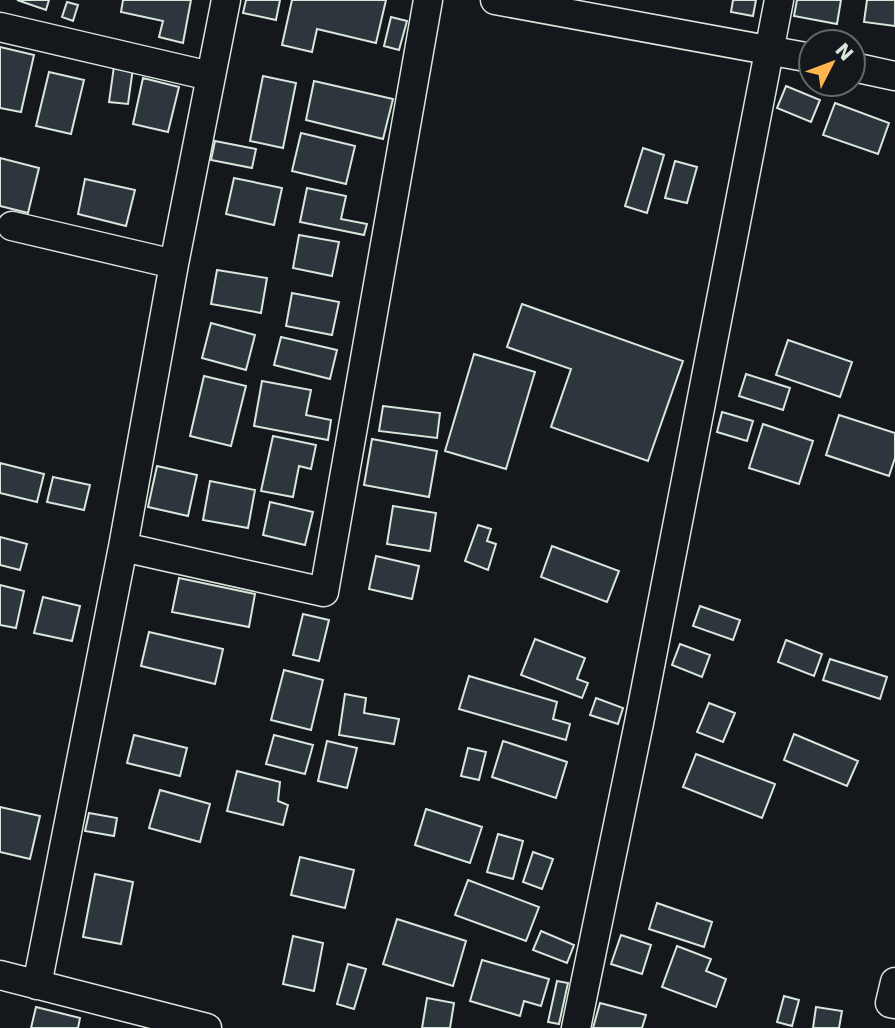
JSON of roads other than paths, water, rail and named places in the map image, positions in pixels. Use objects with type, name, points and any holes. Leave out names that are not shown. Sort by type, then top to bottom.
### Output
[{"type":"street","points":[[37,985],[226,0]]},
{"type":"street","points":[[123,547],[324,592],[428,0]]},
{"type":"street","points":[[495,0],[797,55]]},
{"type":"street","points":[[576,1028],[639,723],[779,0]]},
{"type":"street","points":[[0,27],[210,76]]},
{"type":"street","points":[[867,70],[895,76]]},
{"type":"street","points":[[12,226],[174,264]]},
{"type":"street","points":[[0,975],[138,1020],[207,1028]]},
{"type":"street","points":[[895,982],[890,1003],[895,1004]]}]
